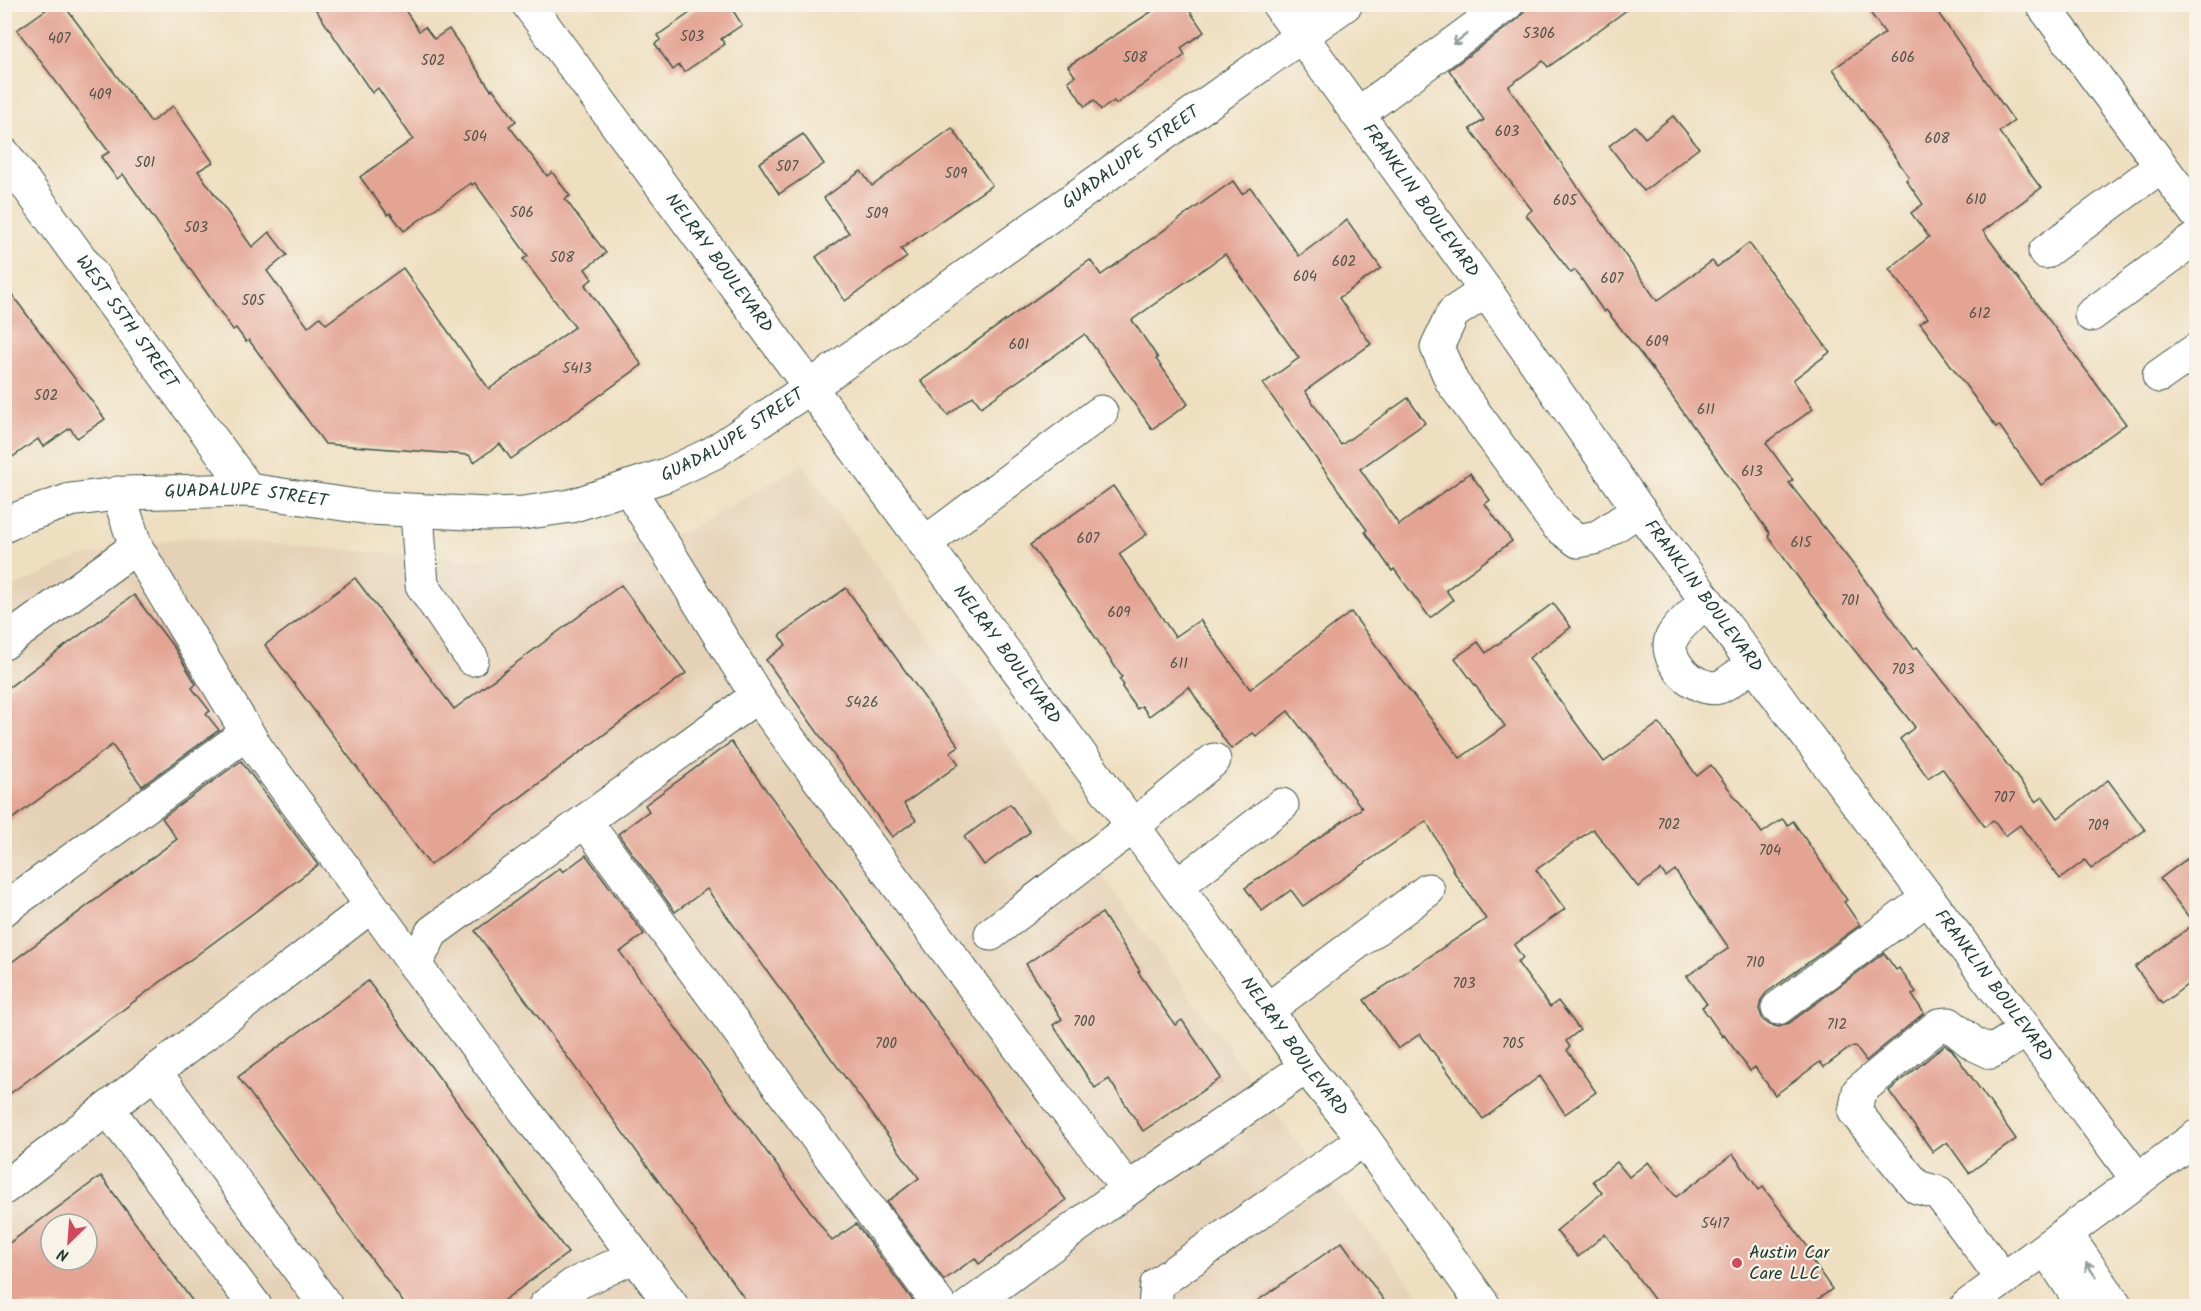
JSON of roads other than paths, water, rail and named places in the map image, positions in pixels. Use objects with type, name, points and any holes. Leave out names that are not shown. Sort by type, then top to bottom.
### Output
[{"type":"street","name":"NELRAY BOULEVARD","points":[[528,4],[1268,1010],[1306,1067],[1364,1139],[1484,1306]]},
{"type":"street","name":"FRANKLIN BOULEVARD","points":[[1278,4],[1486,291],[1639,510],[2138,1180]]},
{"type":"street","name":"GUADALUPE STREET","points":[[4,526],[21,517],[70,500],[118,493],[249,490],[370,508],[417,512],[523,513],[571,506],[666,475],[713,453],[809,388],[1346,4]]},
{"type":"street","points":[[1358,114],[1507,4]]},
{"type":"street","points":[[2042,4],[2196,213]]},
{"type":"street","name":"WEST 55TH STREET","points":[[4,154],[249,490]]},
{"type":"street","points":[[2045,252],[2161,166]]},
{"type":"street","points":[[2091,315],[2196,238]]},
{"type":"street","points":[[1486,291],[1453,312],[1437,347],[1452,382],[1557,525],[1578,541],[1598,537],[1639,510]]},
{"type":"street","points":[[2159,376],[2196,350]]},
{"type":"street","points":[[926,543],[1101,412]]},
{"type":"street","points":[[628,487],[757,696],[1053,1093],[1128,1189]]},
{"type":"street","points":[[118,493],[136,547],[247,733],[414,965],[672,1306]]},
{"type":"street","points":[[417,512],[422,585],[472,659]]},
{"type":"street","points":[[4,643],[136,547]]},
{"type":"street","points":[[1706,600],[1672,635],[1673,662],[1697,685],[1719,687],[1754,664]]},
{"type":"street","points":[[414,965],[432,933],[757,696]]},
{"type":"street","points":[[4,909],[247,733]]},
{"type":"street","points":[[991,933],[1132,827],[1214,760]]},
{"type":"street","points":[[1177,886],[1282,805]]},
{"type":"street","points":[[585,821],[940,1306]]},
{"type":"street","points":[[1268,1010],[1428,890]]},
{"type":"street","points":[[1778,1008],[1928,898]]},
{"type":"street","points":[[4,1188],[371,906]]},
{"type":"street","points":[[2003,1280],[1939,1193],[1917,1187],[1855,1112],[1856,1101],[1859,1091],[1939,1025],[1949,1024],[1974,1044],[1991,1052],[2027,1030]]},
{"type":"street","points":[[969,1306],[1128,1189],[1306,1067]]},
{"type":"street","points":[[155,1072],[326,1306]]},
{"type":"street","points":[[108,1108],[255,1306]]},
{"type":"street","points":[[1966,1306],[2196,1137]]},
{"type":"street","points":[[1155,1306],[1157,1284],[1364,1139]]},
{"type":"street","points":[[2056,1241],[2084,1306]]},
{"type":"street","points":[[2056,1241],[2116,1306]]},
{"type":"street","points":[[545,1306],[573,1286],[635,1256]]},
{"type":"place","name":"Austin Car Care LLC","points":[[1737,1263]]}]
